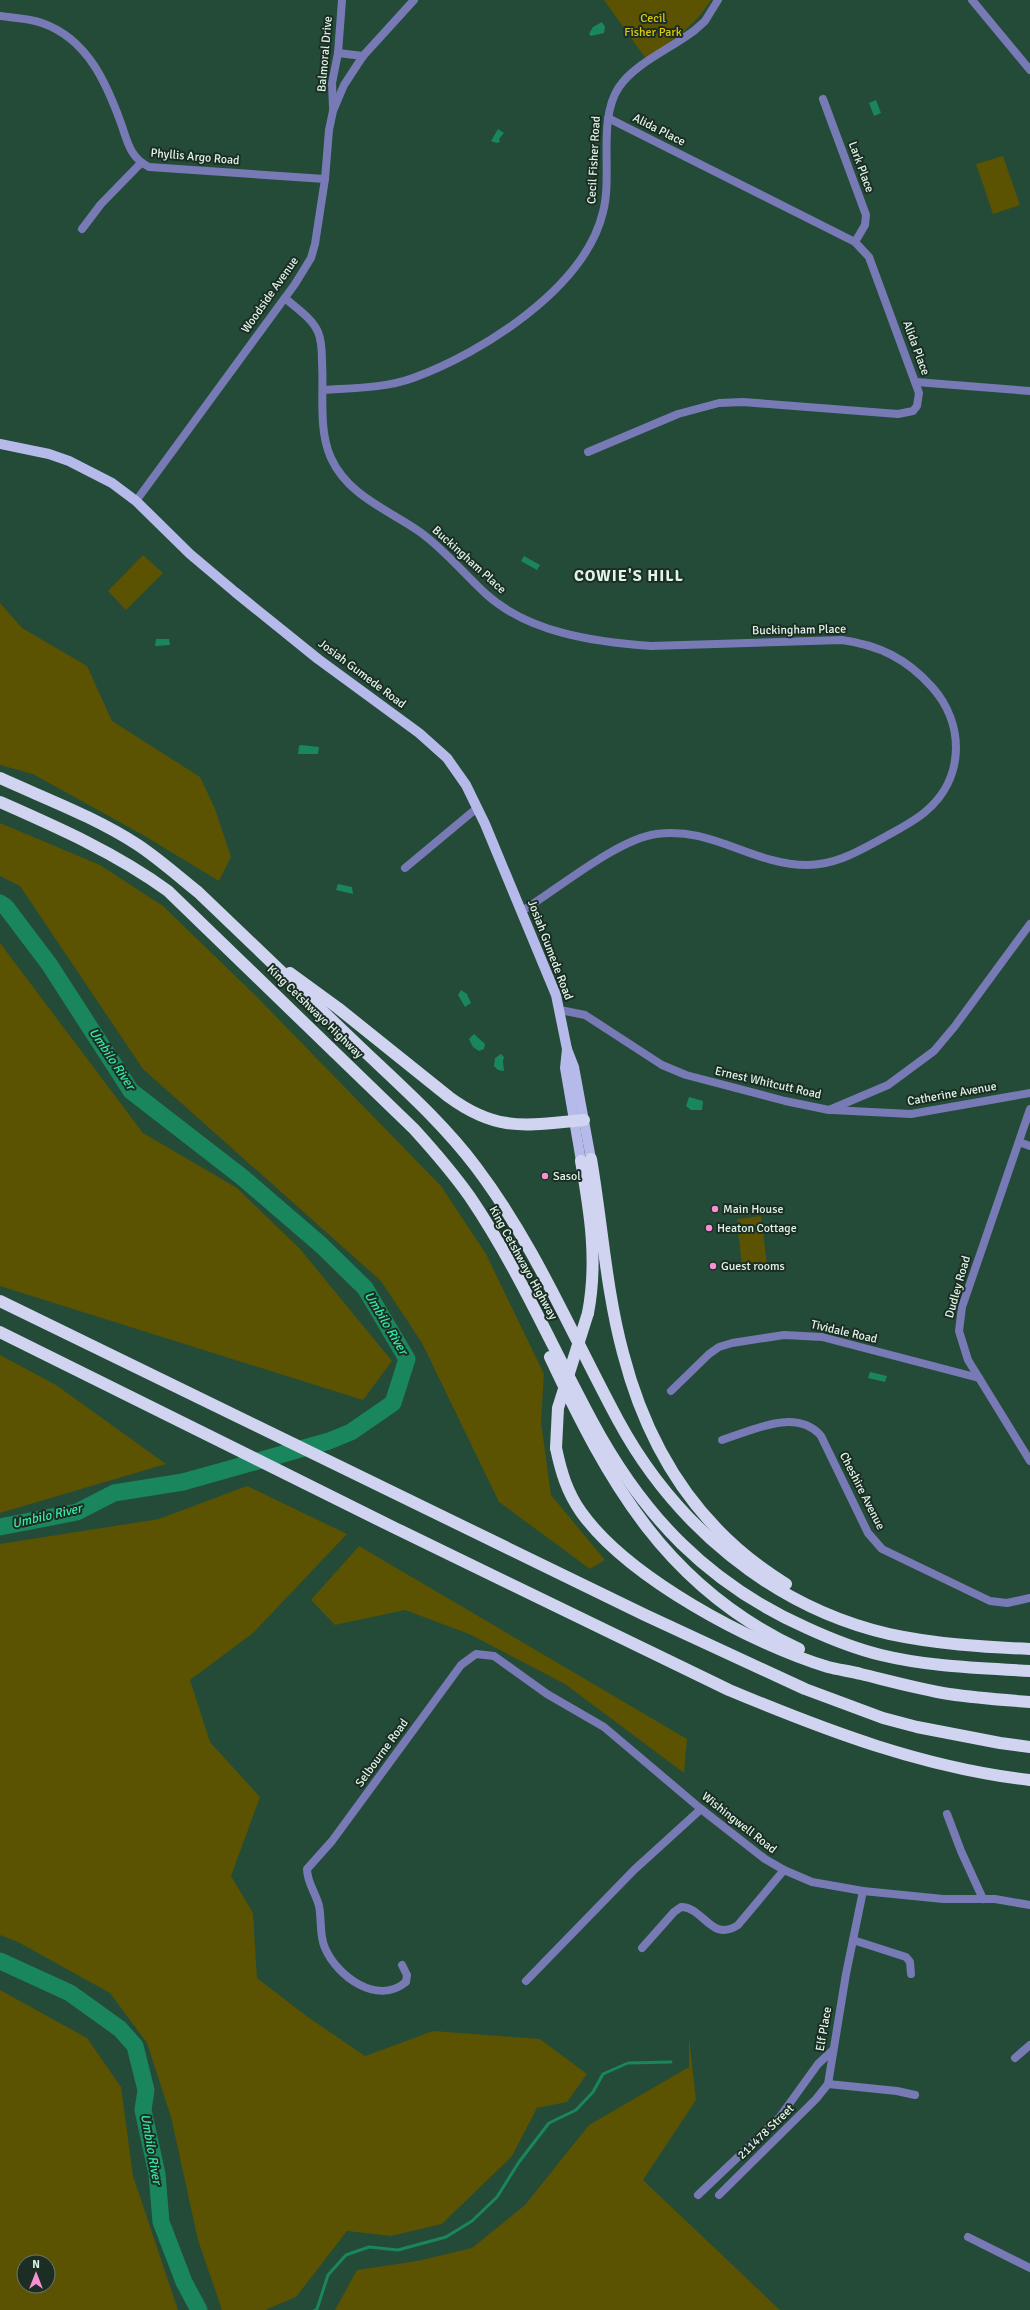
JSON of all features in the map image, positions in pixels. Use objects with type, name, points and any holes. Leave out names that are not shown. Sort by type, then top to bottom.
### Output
[{"type":"highway","name":"King Cetshwayo Highway","points":[[0,778],[98,823],[136,844],[164,863],[198,892],[419,1103],[475,1165],[525,1238],[632,1445],[663,1490],[681,1511],[719,1548],[746,1569],[785,1593],[840,1619],[866,1628],[920,1640],[1030,1649]]},
{"type":"highway","name":"King Cetshwayo Highway","points":[[0,802],[99,847],[141,872],[168,891],[414,1129],[446,1165],[470,1197],[508,1260],[592,1422],[617,1464],[649,1509],[673,1537],[701,1563],[756,1603],[798,1624],[851,1646],[880,1655],[938,1664],[1030,1671]]},
{"type":"highway","points":[[266,957],[306,983],[464,1108],[482,1117],[503,1124],[536,1126],[579,1120]]},
{"type":"highway","points":[[586,1160],[622,1352],[649,1432],[663,1458],[686,1492],[724,1535],[748,1558],[776,1578],[824,1605],[920,1640]]},
{"type":"highway","points":[[586,1160],[592,1224],[594,1267],[593,1287],[588,1313],[560,1402],[556,1428],[556,1448],[561,1474],[569,1493],[581,1512],[599,1534],[632,1563],[672,1592],[760,1641],[829,1667],[909,1686],[950,1694],[1030,1702]]},
{"type":"highway","points":[[508,1260],[520,1293],[596,1452],[616,1484],[663,1548],[693,1579],[745,1619],[791,1645],[859,1674]]},
{"type":"highway","points":[[0,1301],[645,1615],[805,1689],[883,1718],[917,1727],[1000,1744],[1030,1747]]},
{"type":"highway","points":[[1,1332],[397,1529],[688,1671],[782,1713],[881,1749],[935,1764],[1030,1780]]},
{"type":"main road","name":"Josiah Gumede Road","points":[[0,444],[49,454],[68,461],[112,483],[136,501],[190,554],[235,592],[318,659],[419,733],[447,758],[466,785],[477,808],[551,982],[560,1010],[566,1049],[565,1068],[579,1120],[586,1160]]},
{"type":"street","name":"Balmoral Drive","points":[[333,111],[332,83],[338,53],[342,0]]},
{"type":"street","name":"Woodside Avenue","points":[[136,501],[285,298],[311,258],[317,234],[333,111],[344,84],[363,56],[414,0]]},
{"type":"street","name":"Cecil Fisher Road","points":[[324,390],[366,387],[412,378],[441,366],[470,351],[522,317],[558,286],[588,248],[603,213],[606,191],[608,118],[610,104],[615,94],[630,73],[696,30],[705,20],[718,0]]},
{"type":"street","points":[[972,0],[1030,70]]},
{"type":"street","name":"Phyllis Argo Road","points":[[0,16],[43,23],[71,40],[91,60],[111,97],[131,152],[141,163],[149,168],[325,179]]},
{"type":"street","points":[[338,53],[363,56]]},
{"type":"street","name":"Lark Place","points":[[824,98],[866,215],[865,225],[855,242]]},
{"type":"street","name":"Alida Place","points":[[588,452],[678,414],[719,403],[742,402],[906,413],[913,411],[917,406],[919,393],[869,257],[855,242],[608,118]]},
{"type":"street","points":[[82,229],[101,204],[141,163]]},
{"type":"street","name":"Buckingham Place","points":[[285,298],[308,318],[318,332],[322,351],[326,440],[331,458],[341,475],[359,493],[436,545],[487,595],[513,614],[530,622],[567,633],[628,644],[657,645],[842,640],[875,646],[902,660],[923,676],[944,702],[951,717],[957,739],[956,760],[954,770],[940,796],[916,819],[855,853],[826,863],[791,864],[768,860],[721,841],[697,834],[654,834],[617,848],[522,911]]},
{"type":"street","points":[[916,382],[1030,391]]},
{"type":"street","points":[[405,868],[477,808]]},
{"type":"street","name":"Ernest Whitcutt Road","points":[[560,1010],[585,1015],[662,1065],[686,1075],[785,1101],[829,1110],[888,1085],[934,1051],[955,1026],[1030,924]]},
{"type":"street","name":"Catherine Avenue","points":[[829,1110],[911,1114],[1030,1093]]},
{"type":"street","name":"Dudley Road","points":[[1030,1109],[966,1297],[960,1321],[963,1348],[1030,1461]]},
{"type":"street","points":[[1019,1142],[1030,1146]]},
{"type":"street","name":"Tividale Road","points":[[670,1391],[709,1354],[719,1347],[732,1343],[784,1335],[822,1337],[980,1378]]},
{"type":"street","name":"Cheshire Avenue","points":[[722,1440],[782,1423],[794,1422],[809,1426],[820,1436],[868,1533],[882,1549],[990,1602],[1007,1603],[1030,1598]]},
{"type":"street","name":"Wishingwell Road","points":[[476,1654],[494,1656],[547,1694],[604,1727],[701,1809],[765,1859],[784,1870],[812,1882],[863,1891],[936,1899],[983,1899],[1030,1905]]},
{"type":"street","name":"Selbourne Road","points":[[402,1965],[407,1975],[406,1982],[394,1990],[387,1991],[362,1986],[346,1978],[338,1970],[324,1947],[319,1906],[308,1881],[307,1869],[332,1841],[461,1665],[476,1654]]},
{"type":"street","points":[[526,1981],[634,1870],[701,1809]]},
{"type":"street","points":[[947,1814],[961,1851],[983,1899]]},
{"type":"street","points":[[642,1948],[669,1917],[681,1907],[690,1909],[716,1929],[727,1931],[732,1929],[738,1925],[784,1870]]},
{"type":"street","name":"Elf Place","points":[[828,2084],[863,1891]]},
{"type":"street","points":[[853,1940],[906,1957],[910,1962],[911,1974]]},
{"type":"street","points":[[1015,2058],[1030,2045]]},
{"type":"street","points":[[698,2195],[779,2118],[818,2064],[833,2050]]},
{"type":"street","points":[[828,2084],[897,2090],[916,2095]]},
{"type":"street","name":"211478 Street","points":[[718,2195],[816,2099],[828,2084]]},
{"type":"street","points":[[968,2237],[1030,2268]]},
{"type":"green space","name":"Cecil Fisher Park","points":[[604,0],[711,0],[690,26],[646,59]]},
{"type":"green space","points":[[1003,156],[1020,205],[993,214],[976,164]]},
{"type":"green space","points":[[143,555],[163,573],[126,610],[108,591]]},
{"type":"green space","points":[[0,603],[22,628],[87,666],[112,721],[200,777],[215,809],[231,857],[219,881],[143,835],[33,774],[0,765]]},
{"type":"green space","points":[[0,823],[100,865],[163,906],[255,995],[441,1186],[486,1254],[544,1374],[541,1422],[551,1495],[605,1560],[590,1569],[499,1502],[422,1343],[381,1281],[143,1069],[20,886],[0,876]]},
{"type":"green space","points":[[0,943],[143,1133],[237,1188],[300,1249],[392,1361],[363,1400],[0,1286]]},
{"type":"green space","points":[[761,1216],[767,1264],[742,1267],[737,1219]]},
{"type":"green space","points":[[0,1355],[56,1385],[166,1464],[0,1513]]},
{"type":"green space","points":[[247,1486],[347,1534],[253,1633],[190,1680],[210,1742],[260,1797],[231,1876],[253,1913],[257,1978],[305,2015],[365,2056],[433,2031],[540,2039],[587,2074],[567,2102],[537,2108],[512,2156],[442,2224],[391,2236],[347,2231],[296,2297],[265,2310],[222,2310],[198,2240],[171,2117],[147,2043],[110,1993],[18,1942],[0,1935],[0,1544],[159,1519]]},
{"type":"green space","points":[[359,1546],[687,1739],[684,1773],[565,1684],[469,1634],[405,1610],[335,1625],[311,1600]]},
{"type":"green space","points":[[0,1990],[87,2038],[121,2087],[133,2176],[178,2310],[0,2310]]},
{"type":"green space","points":[[689,2036],[696,2100],[643,2180],[780,2310],[335,2310],[357,2270],[417,2261],[472,2248],[525,2205],[589,2125],[689,2067]]},
{"type":"shaded area","points":[[602,22],[605,27],[604,33],[591,36],[589,34],[593,27]]},
{"type":"shaded area","points":[[876,100],[881,113],[874,116],[869,103]]},
{"type":"shaded area","points":[[498,129],[504,133],[499,139],[500,142],[497,143],[491,141]]},
{"type":"shaded area","points":[[524,556],[540,565],[537,570],[521,561]]},
{"type":"shaded area","points":[[156,639],[169,639],[170,645],[155,646]]},
{"type":"shaded area","points":[[299,746],[319,747],[318,754],[298,754]]},
{"type":"shaded area","points":[[338,884],[352,887],[353,894],[336,890]]},
{"type":"shaded area","points":[[461,990],[467,994],[471,1003],[465,1007],[458,995]]},
{"type":"shaded area","points":[[474,1034],[485,1044],[484,1049],[479,1051],[473,1047],[469,1039]]},
{"type":"shaded area","points":[[501,1054],[504,1057],[504,1071],[498,1070],[494,1066],[495,1058]]},
{"type":"shaded area","points":[[689,1097],[703,1101],[702,1110],[691,1110],[686,1106]]},
{"type":"shaded area","points":[[870,1372],[887,1376],[885,1382],[868,1378]]},
{"type":"waterway","name":"Umbilo River","points":[[0,903],[6,907],[49,964],[131,1091],[242,1177],[321,1245],[365,1288],[407,1359],[393,1403],[351,1432],[329,1441],[183,1482],[114,1493],[77,1512],[0,1527]]},
{"type":"waterway","name":"Umbilo River","points":[[0,1961],[70,1993],[120,2029],[135,2046],[146,2090],[143,2110],[157,2174],[161,2222],[184,2282],[199,2310]]},
{"type":"waterway","points":[[315,2310],[317,2309],[328,2275],[346,2255],[369,2247],[398,2250],[446,2237],[472,2221],[497,2197],[519,2162],[549,2123],[576,2110],[593,2092],[603,2074],[628,2063],[671,2062]]},
{"type":"place","name":"Sasol","points":[[545,1176]]},
{"type":"place","name":"Main House","points":[[715,1209]]},
{"type":"place","name":"Heaton Cottage","points":[[709,1228]]},
{"type":"place","name":"Guest rooms","points":[[713,1266]]},
{"type":"district","name":"COWIE'S HILL","points":[[629,576]]}]
